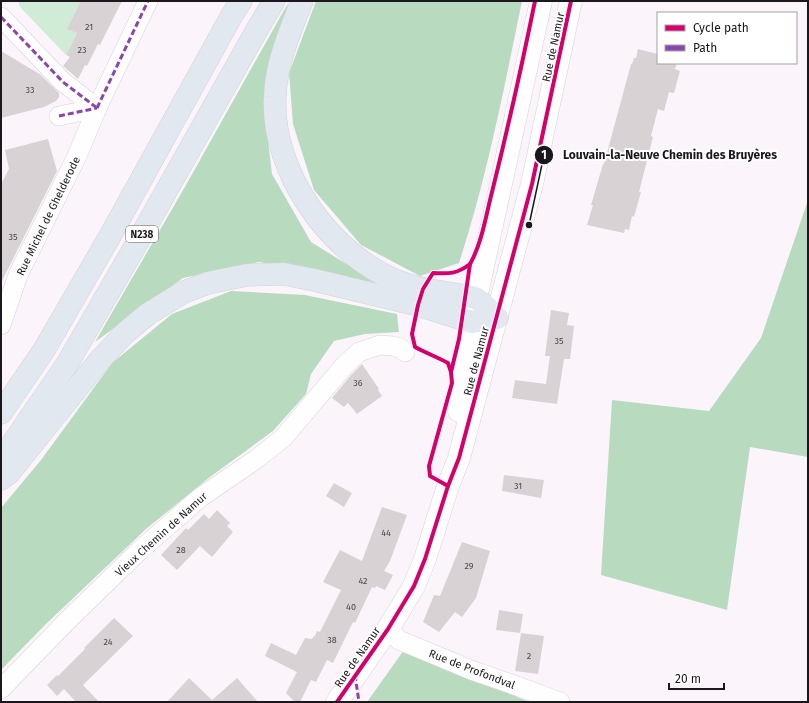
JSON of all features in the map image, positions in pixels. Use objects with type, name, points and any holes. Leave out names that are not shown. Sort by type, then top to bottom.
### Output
[{"type":"highway","name":"N238","points":[[1,460],[67,364],[274,1]]},
{"type":"highway","points":[[302,1],[283,50],[275,97],[276,124],[281,148],[291,174],[306,200],[332,236],[352,254],[378,272],[400,282],[423,289],[476,298],[497,318]]},
{"type":"highway","name":"N238","points":[[1,413],[44,350],[106,243],[237,6]]},
{"type":"highway","points":[[1,479],[9,474],[99,361],[126,332],[148,314],[184,292],[208,283],[247,275],[284,274],[321,281],[418,305],[472,322],[497,318]]},
{"type":"main road","name":"Rue de Namur","points":[[448,486],[476,298],[541,1]]},
{"type":"main road","name":"Rue de Namur","points":[[336,702],[388,629],[414,586],[425,559],[448,486],[459,458],[534,176],[571,1]]},
{"type":"street","name":"Rue Michel de Ghelderode","points":[[1,325],[18,275],[77,156],[97,108],[148,1]]},
{"type":"street","points":[[1,17],[63,82],[97,108]]},
{"type":"street","points":[[60,116],[97,108]]},
{"type":"street","name":"Vieux Chemin de Namur","points":[[1,689],[66,622],[144,546],[201,497],[255,460],[283,438],[344,366],[359,352],[380,345],[393,346],[400,348],[405,352]]},
{"type":"street","name":"Rue de Profondval","points":[[388,629],[399,640],[471,670],[560,702]]},
{"type":"green space","points":[[18,1],[85,1],[68,29],[77,33],[66,55],[20,7]]},
{"type":"green space","points":[[316,1],[522,1],[502,100],[478,198],[459,263],[420,276],[361,245],[314,190],[293,124],[289,73]]},
{"type":"green space","points":[[288,3],[264,105],[272,174],[311,242],[377,283],[259,262],[183,278],[95,342],[186,185]]},
{"type":"green space","points":[[808,200],[808,457],[750,447],[727,610],[601,575],[612,400],[709,411],[761,338]]},
{"type":"green space","points":[[231,291],[305,295],[397,314],[399,332],[365,334],[334,341],[311,374],[306,394],[273,431],[210,477],[146,529],[46,624],[1,670],[1,508],[41,460],[112,363],[172,314]]},
{"type":"green space","points":[[404,650],[529,702],[367,702]]},
{"type":"building","points":[[81,1],[122,1],[100,45],[98,44],[87,66],[85,65],[78,79],[63,66],[70,57],[66,55],[77,33],[67,29]]},
{"type":"building","points":[[638,49],[657,54],[657,64],[677,64],[675,69],[680,71],[674,93],[669,92],[664,111],[658,109],[651,136],[653,137],[639,192],[641,192],[634,217],[632,216],[629,230],[625,229],[624,233],[587,225],[593,205],[591,205],[604,164],[631,64],[634,58],[636,58]]},
{"type":"building","points":[[1,51],[41,75],[59,93],[59,97],[56,101],[44,107],[1,118]]},
{"type":"building","points":[[48,139],[57,171],[1,283],[1,184],[9,169],[5,150]]},
{"type":"building","points":[[551,310],[569,313],[567,325],[574,326],[570,359],[564,359],[557,404],[512,398],[515,380],[546,384],[550,356],[545,356]]},
{"type":"building","points":[[362,364],[382,396],[357,414],[348,403],[344,407],[332,398]]},
{"type":"building","points":[[504,475],[544,480],[541,498],[502,491]]},
{"type":"building","points":[[334,483],[352,493],[344,507],[326,496]]},
{"type":"building","points":[[382,507],[407,515],[390,561],[384,571],[393,575],[385,590],[376,586],[375,588],[372,587],[355,623],[353,622],[333,663],[327,660],[316,682],[311,680],[300,702],[295,702],[286,693],[297,672],[265,656],[271,643],[296,655],[305,638],[312,639],[317,631],[320,632],[341,590],[323,582],[340,550],[362,561]]},
{"type":"building","points":[[217,510],[230,523],[227,526],[233,532],[212,557],[200,546],[177,570],[161,555],[186,528],[188,530],[204,514],[209,519]]},
{"type":"building","points":[[462,542],[490,551],[476,598],[462,617],[455,612],[439,632],[423,622],[434,595],[440,596]]},
{"type":"building","points":[[499,610],[523,614],[520,633],[496,630]]},
{"type":"building","points":[[114,618],[133,636],[83,685],[99,702],[76,702],[64,689],[57,696],[47,685],[85,649],[84,648]]},
{"type":"building","points":[[521,633],[544,636],[538,674],[515,671]]},
{"type":"building","points":[[189,678],[212,700],[237,678],[258,702],[167,702]]},
{"type":"marked path","points":[[97,108],[148,1]]},
{"type":"marked path","points":[[1,17],[63,82],[97,108]]},
{"type":"marked path","points":[[59,116],[97,108]]},
{"type":"marked path","points":[[355,675],[359,702]]},
{"type":"cycle path","points":[[451,372],[459,339],[470,264],[478,247],[483,229],[515,96],[535,1]]},
{"type":"cycle path","points":[[337,702],[388,629],[414,586],[425,559],[448,486],[459,458],[532,184],[571,1]]},
{"type":"cycle path","points":[[448,486],[430,476],[429,466],[452,383],[451,372],[448,363],[415,347],[412,334],[423,289],[433,273],[453,273],[470,264]]},
{"type":"place","name":"Louvain-la-Neuve Chemin des Bruyères","points":[[529,225]]}]
